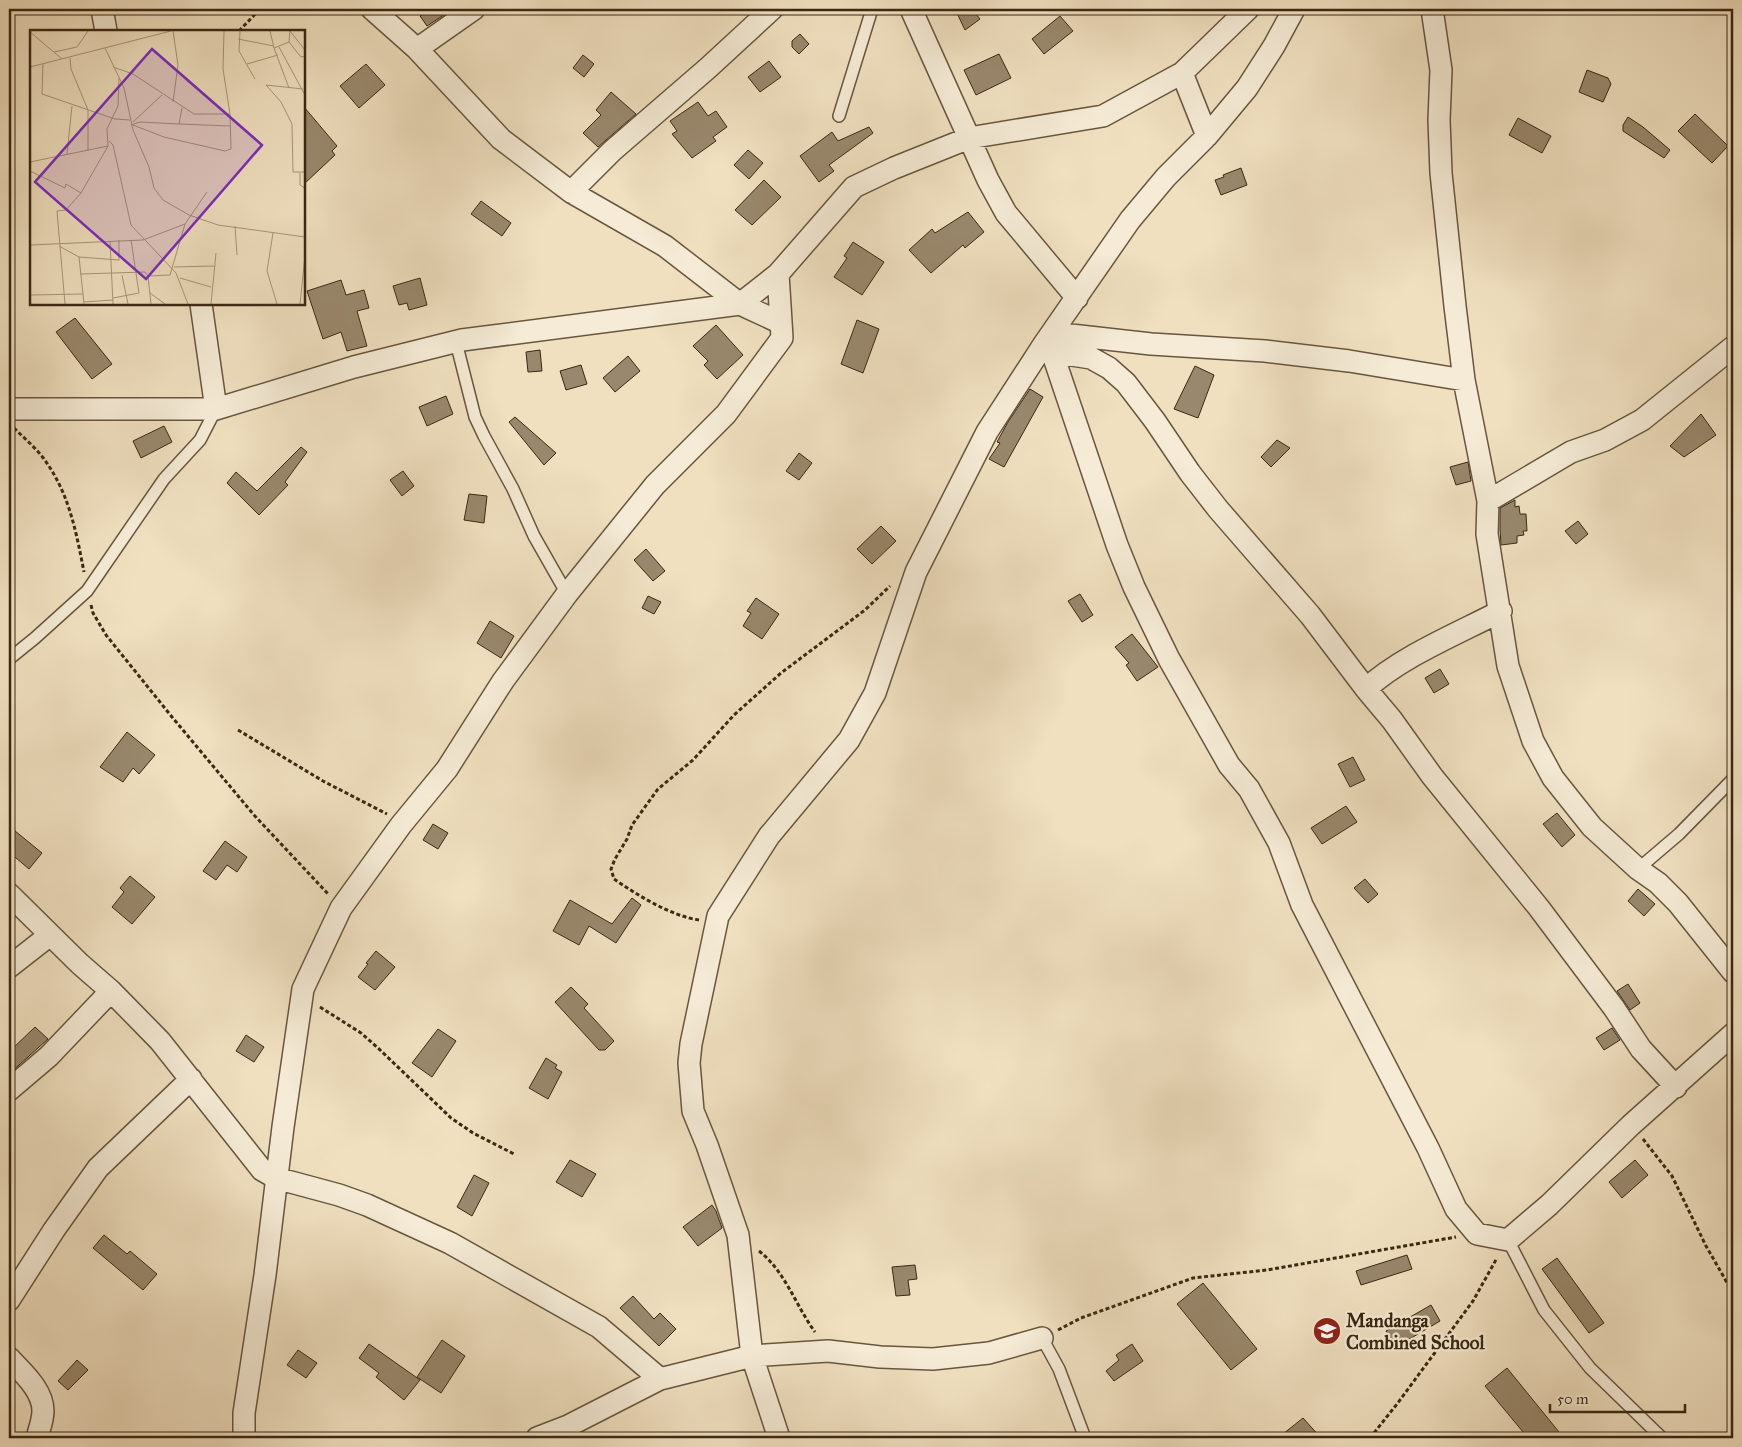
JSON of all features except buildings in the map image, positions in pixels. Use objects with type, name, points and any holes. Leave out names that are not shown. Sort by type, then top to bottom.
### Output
[{"type":"street","points":[[102,9],[106,30]]},
{"type":"street","points":[[372,9],[417,49],[501,139],[571,192],[664,246],[740,304],[781,323]]},
{"type":"street","points":[[417,49],[474,9]]},
{"type":"street","points":[[571,192],[612,151],[708,68],[772,9]]},
{"type":"street","points":[[911,9],[988,180],[1006,212],[1077,298]]},
{"type":"street","points":[[9,409],[216,410],[354,367],[456,342],[740,304],[778,274],[854,187],[894,168],[969,138],[1103,116],[1182,73],[1248,9]]},
{"type":"street","points":[[779,1438],[752,1356],[738,1235],[707,1145],[693,1111],[689,1063],[698,1008],[718,916],[769,836],[849,740],[875,693],[906,597],[923,557],[987,432],[1050,343],[1077,298],[1130,220],[1166,178],[1207,136],[1247,88],[1274,46],[1294,9]]},
{"type":"street","points":[[1432,9],[1441,70],[1439,120],[1441,173],[1464,380],[1488,501],[1487,534],[1501,611],[1508,666],[1533,741],[1553,778],[1592,827],[1638,869],[1658,883],[1678,903],[1733,972]]},
{"type":"street","points":[[1182,73],[1207,136]]},
{"type":"street","points":[[244,1438],[244,1413],[265,1275],[276,1178],[303,989],[341,908],[401,825],[447,769],[503,681],[567,594],[655,486],[726,414],[782,338],[778,274]]},
{"type":"street","points":[[201,305],[216,410]]},
{"type":"street","points":[[1050,343],[1151,344],[1265,351],[1464,380]]},
{"type":"street","points":[[1050,343],[1091,358],[1109,368],[1126,383],[1218,509],[1310,615],[1392,720],[1432,776],[1539,908],[1614,1008],[1641,1049],[1676,1087]]},
{"type":"street","points":[[1050,343],[1117,545],[1149,620],[1229,765],[1249,789],[1279,842],[1302,905],[1428,1148],[1456,1209],[1477,1234],[1508,1240],[1549,1206],[1631,1125],[1676,1087],[1733,1034]]},
{"type":"street","points":[[1488,501],[1571,452],[1604,440],[1642,420],[1733,348]]},
{"type":"street","points":[[1366,689],[1382,674],[1501,611]]},
{"type":"street","points":[[9,894],[111,991],[160,1041],[262,1170],[276,1178],[339,1195],[402,1220],[450,1243],[598,1327],[660,1379]]},
{"type":"street","points":[[9,967],[50,935]]},
{"type":"street","points":[[9,1090],[49,1056],[111,991]]},
{"type":"street","points":[[9,1300],[54,1230],[98,1168],[191,1079]]},
{"type":"street","points":[[537,1438],[568,1426],[660,1379],[752,1356],[828,1351],[880,1357],[933,1359],[988,1352],[1042,1338]]},
{"type":"street","points":[[9,1358],[40,1396],[43,1411],[37,1438]]},
{"type":"lane","points":[[839,116],[872,9]]},
{"type":"lane","points":[[456,342],[476,418],[513,488],[534,536],[567,594]]},
{"type":"lane","points":[[9,659],[87,591],[164,479],[200,440],[216,410]]},
{"type":"lane","points":[[1638,869],[1679,834],[1733,779]]},
{"type":"lane","points":[[1508,1240],[1544,1310],[1590,1368],[1662,1438]]},
{"type":"lane","points":[[1042,1338],[1059,1369],[1085,1438]]},
{"type":"path","points":[[240,30],[260,9]]},
{"type":"path","points":[[9,423],[44,458],[63,489],[76,532],[93,613],[112,642],[254,815],[341,908]]},
{"type":"path","points":[[717,923],[691,919],[629,890],[614,879],[611,869],[627,839],[632,824],[658,788],[693,760],[734,714],[782,673],[865,610],[893,583]]},
{"type":"path","points":[[238,730],[323,781],[386,813],[401,825]]},
{"type":"path","points":[[302,997],[367,1038],[451,1118],[474,1133],[514,1154]]},
{"type":"path","points":[[1631,1125],[1672,1176],[1706,1246],[1733,1293]]},
{"type":"path","points":[[1042,1338],[1081,1318],[1193,1278],[1267,1270],[1477,1234]]},
{"type":"path","points":[[738,1235],[766,1257],[784,1281],[828,1351]]},
{"type":"path","points":[[1370,1438],[1474,1301],[1508,1240]]},
{"type":"place","name":"Mandanga Combined School","points":[[1327,1331]]}]
